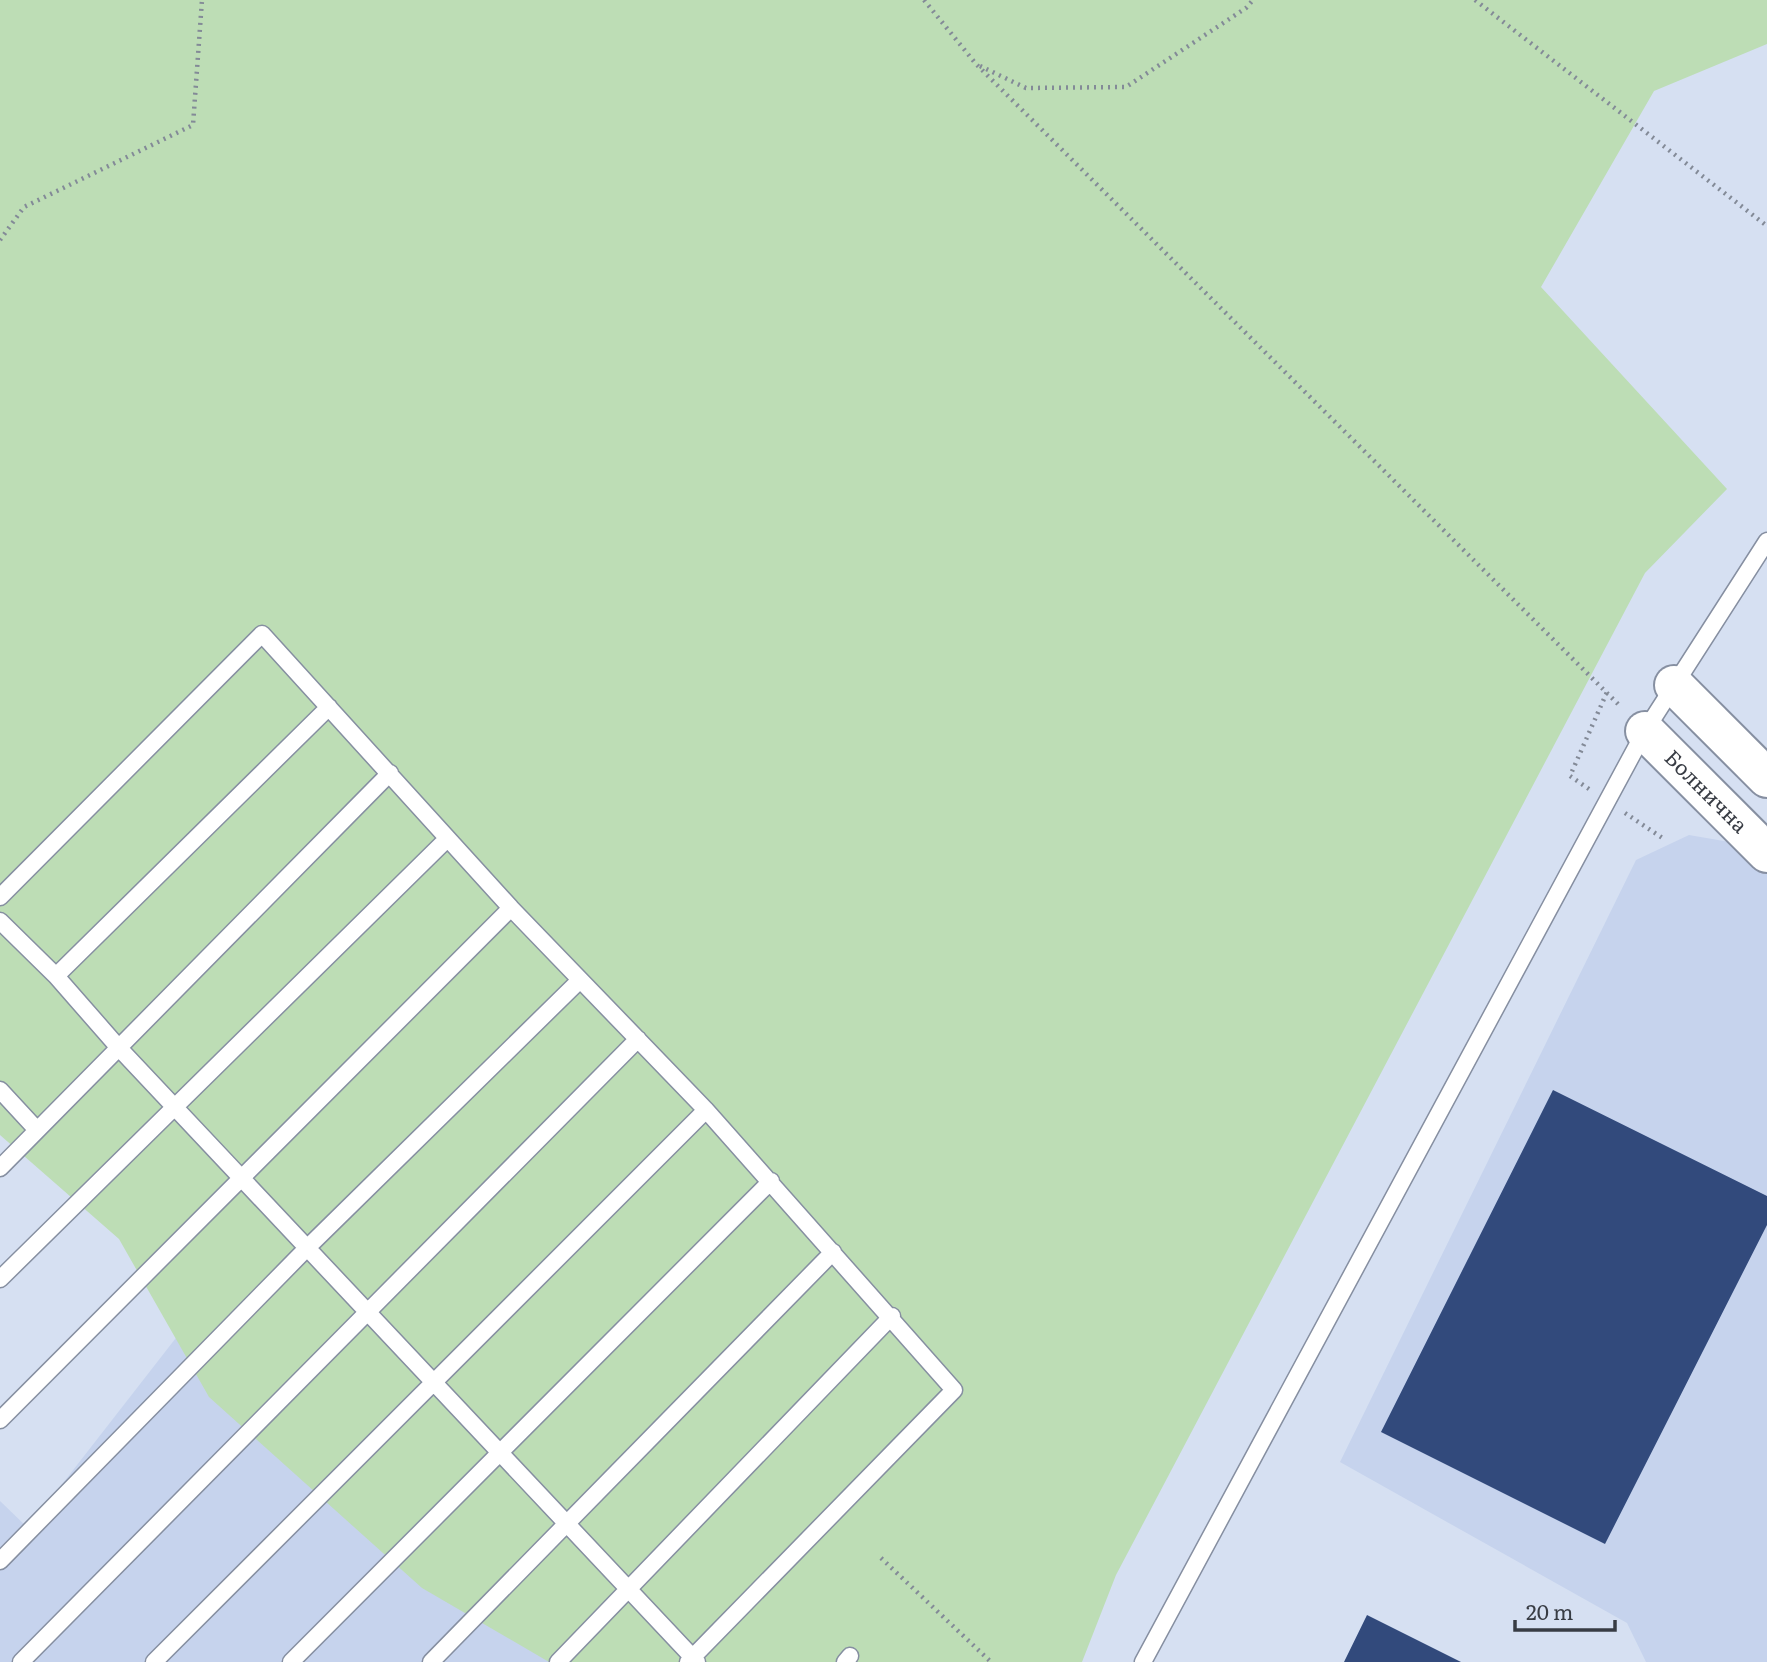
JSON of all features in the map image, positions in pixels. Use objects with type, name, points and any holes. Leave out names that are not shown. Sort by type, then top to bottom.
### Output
[{"type":"street","points":[[1674,685],[1767,778]]},
{"type":"street","name":"Болнична","points":[[1645,731],[1767,853]]},
{"type":"lane","points":[[1143,1662],[1645,731],[1767,541]]},
{"type":"lane","points":[[0,897],[262,634],[511,908],[771,1181],[954,1390],[692,1660],[119,1048],[56,976],[0,921]]},
{"type":"lane","points":[[56,976],[329,707]]},
{"type":"lane","points":[[0,1168],[390,772]]},
{"type":"lane","points":[[0,1279],[173,1105],[447,839]]},
{"type":"lane","points":[[0,1420],[511,908]]},
{"type":"lane","points":[[0,1561],[307,1248],[580,980]]},
{"type":"lane","points":[[21,1662],[638,1039]]},
{"type":"lane","points":[[0,1090],[37,1130]]},
{"type":"lane","points":[[154,1662],[432,1381],[706,1110]]},
{"type":"lane","points":[[291,1662],[771,1181]]},
{"type":"lane","points":[[431,1662],[833,1252]]},
{"type":"lane","points":[[558,1662],[892,1317]]},
{"type":"path","points":[[0,240],[24,207],[193,125],[202,0]]},
{"type":"path","points":[[924,0],[976,64],[1607,692]]},
{"type":"path","points":[[976,64],[1026,88],[1126,87],[1246,8],[1253,0]]},
{"type":"path","points":[[1475,0],[1767,226]]},
{"type":"path","points":[[881,1558],[991,1662]]},
{"type":"shaded area","points":[[1689,835],[1741,844],[1767,869],[1767,1662],[1646,1662],[1627,1623],[1340,1462],[1636,860]]},
{"type":"shaded area","points":[[207,1298],[972,1662],[0,1662],[0,1501],[28,1528]]},
{"type":"green space","points":[[0,0],[1767,0],[1767,44],[1654,91],[1541,287],[1727,489],[1645,573],[1116,1575],[1082,1662],[549,1662],[422,1588],[209,1397],[119,1239],[0,1135]]},
{"type":"building","points":[[1553,1090],[1767,1196],[1767,1225],[1605,1544],[1381,1432]]},
{"type":"building","points":[[1367,1615],[1461,1662],[1344,1662]]}]
